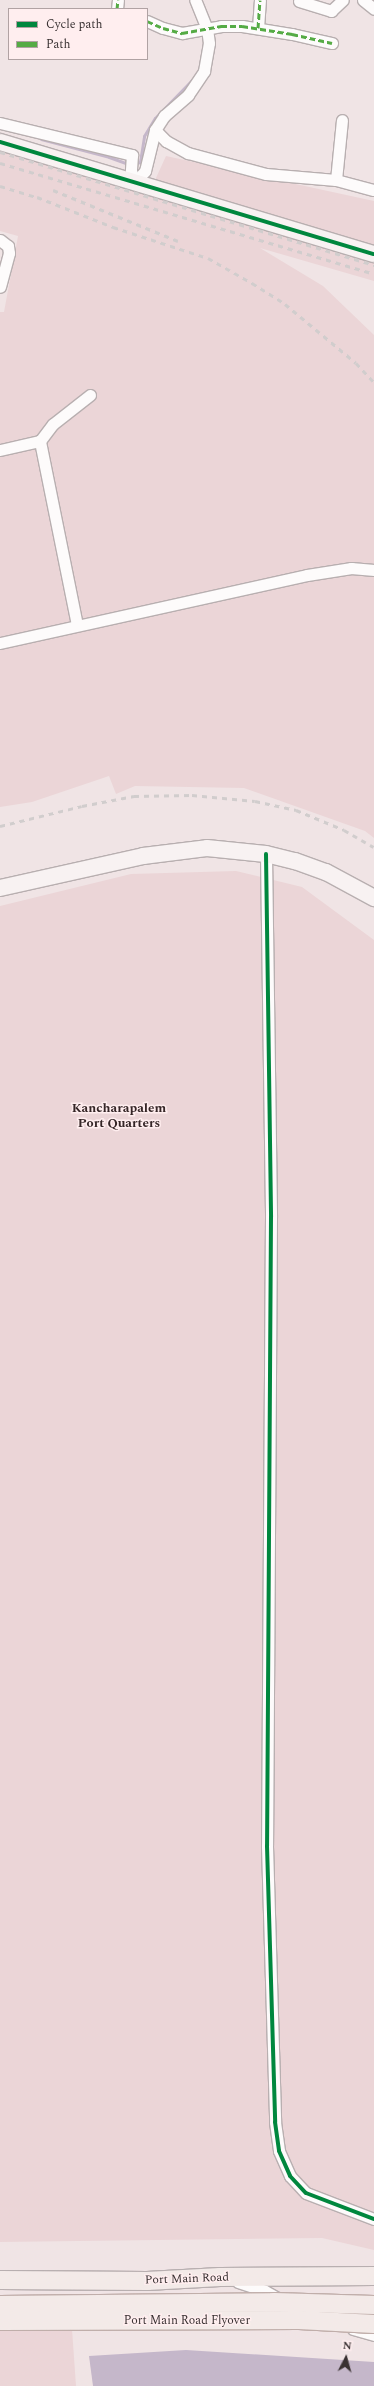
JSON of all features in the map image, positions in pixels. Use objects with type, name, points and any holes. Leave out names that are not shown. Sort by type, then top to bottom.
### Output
[{"type":"main road","name":"Port Main Road","points":[[0,2280],[147,2281],[220,2277],[374,2276]]},
{"type":"main road","name":"Port Main Road Flyover","points":[[0,2305],[274,2302],[374,2305]]},
{"type":"main road","name":"Port Main Road Flyover","points":[[0,2321],[299,2320],[374,2324]]},
{"type":"street","points":[[132,176],[145,171],[155,130],[164,116],[188,95],[204,71],[208,43],[195,0]]},
{"type":"street","points":[[258,28],[260,0]]},
{"type":"street","points":[[299,1],[331,10],[344,0]]},
{"type":"street","points":[[363,0],[374,9]]},
{"type":"street","points":[[148,21],[163,28],[182,33],[226,26],[258,28],[332,43]]},
{"type":"street","points":[[336,180],[342,120]]},
{"type":"street","points":[[0,123],[132,155],[132,176]]},
{"type":"street","points":[[155,130],[166,141],[188,154],[266,174],[336,180],[374,190]]},
{"type":"street","points":[[0,142],[132,176],[374,254]]},
{"type":"street","points":[[0,240],[8,246],[9,253],[0,287]]},
{"type":"street","points":[[0,450],[40,441],[53,424],[90,395]]},
{"type":"street","points":[[40,441],[77,625]]},
{"type":"street","points":[[0,643],[307,575],[351,568],[374,570]]},
{"type":"street","points":[[0,888],[98,865],[176,850],[207,848],[266,854],[295,861],[326,872],[374,898]]},
{"type":"street","points":[[266,854],[271,1217],[267,1846],[275,2122],[279,2151],[287,2170],[306,2193],[374,2219]]},
{"type":"street","points":[[220,2277],[265,2291],[304,2313],[374,2335]]},
{"type":"shaded area","points":[[0,148],[156,194],[156,178],[166,156],[374,201],[374,281],[260,248],[323,286],[374,335],[374,838],[365,831],[244,788],[135,786],[116,794],[109,776],[32,802],[0,807],[0,312],[4,312],[18,236],[0,231]]},
{"type":"shaded area","points":[[236,871],[302,887],[374,940],[374,2250],[322,2238],[0,2242],[0,906],[131,874]]},
{"type":"shaded area","points":[[72,2329],[76,2386],[0,2386],[0,2330]]},
{"type":"shaded area","points":[[186,2350],[374,2362],[374,2386],[93,2386],[89,2356]]},
{"type":"waterway","points":[[133,164],[140,162],[144,136],[155,118],[194,78]]},
{"type":"waterway","points":[[41,139],[109,157],[128,164]]},
{"type":"railway","points":[[0,152],[374,265]]},
{"type":"railway","points":[[0,163],[374,274]]},
{"type":"railway","points":[[0,186],[37,197],[113,227],[208,258],[285,304],[356,363],[374,382]]},
{"type":"railway","points":[[53,190],[178,241]]},
{"type":"railway","points":[[0,826],[82,806],[134,796],[192,795],[255,801],[296,810],[344,830],[374,847]]},
{"type":"marked path","points":[[117,8],[118,0]]},
{"type":"marked path","points":[[258,28],[260,0]]},
{"type":"marked path","points":[[148,21],[163,28],[182,33],[221,26],[242,26],[292,34],[332,43]]},
{"type":"cycle path","points":[[0,142],[374,254]]},
{"type":"cycle path","points":[[266,854],[271,1217],[267,1846],[275,2122],[279,2151],[290,2176],[306,2193],[374,2219]]},
{"type":"district","name":"Kancharapalem Port Quarters","points":[[119,1116]]}]
